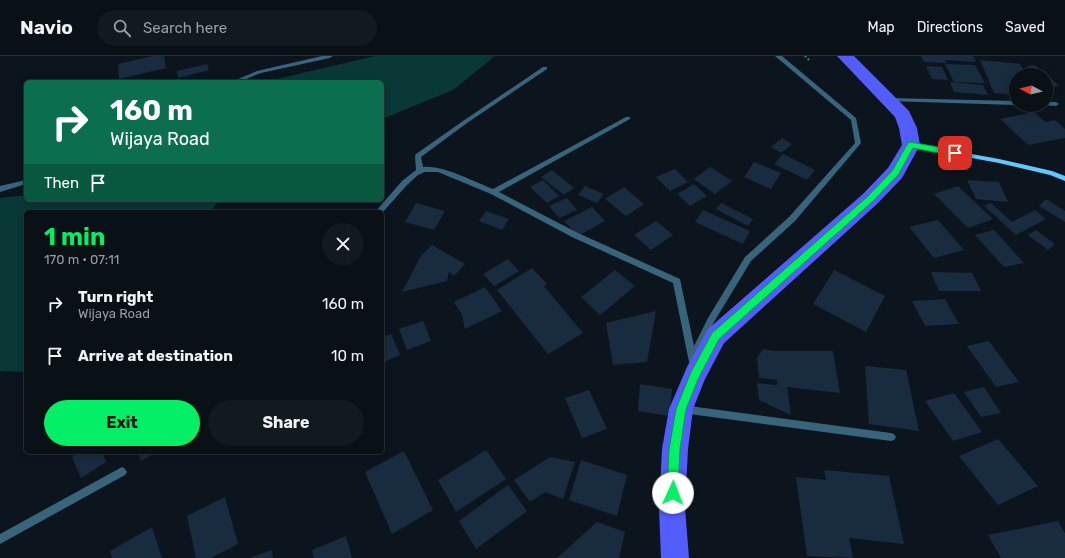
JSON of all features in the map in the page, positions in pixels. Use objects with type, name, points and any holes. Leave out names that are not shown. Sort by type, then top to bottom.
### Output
[{"type":"main road","points":[[675,558],[672,508],[675,449],[681,409],[694,366],[716,336],[870,199],[895,173],[910,145],[908,128],[903,115],[845,56]]},
{"type":"street","points":[[239,80],[259,72],[330,56]]},
{"type":"street","points":[[694,366],[711,320],[748,259],[792,219],[858,143],[854,120],[778,56]]},
{"type":"street","points":[[420,171],[418,156],[545,68]]},
{"type":"street","points":[[889,100],[1009,103]]},
{"type":"street","points":[[493,192],[628,118]]},
{"type":"street","points":[[910,145],[1000,161],[1052,173],[1065,179]]},
{"type":"street","points":[[381,210],[411,178],[420,171],[430,169],[439,170],[493,192],[581,238],[677,281],[694,366]]},
{"type":"street","points":[[0,189],[24,183]]},
{"type":"street","points":[[681,409],[891,437]]},
{"type":"street","points":[[0,539],[122,472]]},
{"type":"shaded area","points":[[375,56],[495,56],[453,90],[384,118],[384,80],[273,80]]},
{"type":"shaded area","points":[[24,195],[24,202],[217,202],[213,210],[24,210],[24,372],[0,371],[0,198]]},
{"type":"building","points":[[153,56],[164,56],[166,68],[119,79],[118,64]]},
{"type":"building","points":[[921,56],[973,56],[976,62],[945,60],[946,63],[924,62]]},
{"type":"building","points":[[980,60],[1020,64],[1022,68],[1009,68],[1009,94],[994,93]]},
{"type":"building","points":[[207,64],[209,70],[178,78],[177,71]]},
{"type":"building","points":[[945,64],[975,65],[985,83],[954,82]]},
{"type":"building","points":[[1035,65],[1039,68],[1028,68],[1026,66]]},
{"type":"building","points":[[926,66],[942,67],[948,80],[932,79]]},
{"type":"building","points":[[1053,80],[1059,86],[1053,87]]},
{"type":"building","points":[[950,82],[983,85],[988,95],[954,92]]},
{"type":"building","points":[[1034,112],[1045,122],[1055,120],[1065,129],[1065,138],[1028,145],[1000,119]]},
{"type":"building","points":[[782,138],[792,144],[781,153],[771,147]]},
{"type":"building","points":[[783,154],[815,170],[807,180],[774,164]]},
{"type":"building","points":[[754,162],[781,173],[771,189],[744,177]]},
{"type":"building","points":[[710,167],[732,181],[715,194],[694,179]]},
{"type":"building","points":[[675,169],[688,182],[670,191],[656,177]]},
{"type":"building","points":[[552,170],[574,188],[564,195],[541,177]]},
{"type":"building","points":[[543,180],[559,196],[547,203],[530,187]]},
{"type":"building","points":[[967,180],[999,182],[1008,202],[976,199]]},
{"type":"building","points":[[694,184],[707,196],[690,206],[677,194]]},
{"type":"building","points":[[585,186],[604,194],[597,203],[578,195]]},
{"type":"building","points":[[958,186],[993,219],[968,228],[934,194]]},
{"type":"building","points":[[624,187],[644,204],[626,216],[605,199]]},
{"type":"building","points":[[567,198],[577,210],[559,218],[549,206]]},
{"type":"building","points":[[1046,199],[1065,211],[1065,222],[1039,206]]},
{"type":"building","points":[[416,203],[445,211],[434,230],[405,222]]},
{"type":"building","points":[[721,203],[753,219],[748,226],[716,209]]},
{"type":"building","points":[[991,203],[1012,222],[1035,210],[1046,219],[1016,235],[984,206]]},
{"type":"building","points":[[592,207],[605,221],[578,236],[564,221]]},
{"type":"building","points":[[703,210],[750,231],[743,244],[695,222]]},
{"type":"building","points":[[486,211],[509,219],[502,230],[479,221]]},
{"type":"building","points":[[938,220],[964,250],[934,258],[909,227]]},
{"type":"building","points":[[656,221],[673,235],[651,250],[634,235]]},
{"type":"building","points":[[994,230],[1024,263],[1004,267],[975,235]]},
{"type":"building","points":[[1036,230],[1055,244],[1048,250],[1028,235]]},
{"type":"building","points":[[432,245],[465,264],[454,276],[449,272],[447,281],[402,292],[421,256]]},
{"type":"building","points":[[508,259],[519,271],[494,286],[483,274]]},
{"type":"building","points":[[532,268],[547,284],[544,286],[583,333],[548,354],[497,290]]},
{"type":"building","points":[[615,270],[635,286],[600,315],[581,297]]},
{"type":"building","points":[[834,270],[885,296],[866,332],[813,304]]},
{"type":"building","points":[[931,272],[972,273],[981,291],[939,291]]},
{"type":"building","points":[[485,287],[502,311],[465,329],[462,315],[454,302]]},
{"type":"building","points":[[945,299],[959,324],[925,326],[912,301]]},
{"type":"building","points":[[656,311],[647,362],[613,365],[606,323]]},
{"type":"building","points":[[423,321],[431,341],[407,350],[399,329]]},
{"type":"building","points":[[391,334],[400,355],[384,362],[384,336]]},
{"type":"building","points":[[989,341],[1019,382],[996,387],[967,346]]},
{"type":"building","points":[[763,349],[774,351],[833,351],[840,393],[787,387],[791,415],[759,400],[757,383],[777,385],[777,380],[759,378],[757,358]]},
{"type":"building","points":[[865,366],[906,370],[919,431],[869,424]]},
{"type":"building","points":[[640,384],[672,389],[670,416],[638,411]]},
{"type":"building","points":[[984,387],[1001,413],[981,417],[964,392]]},
{"type":"building","points":[[589,390],[607,429],[582,438],[565,398]]},
{"type":"building","points":[[954,393],[982,432],[953,441],[925,401]]},
{"type":"building","points":[[998,439],[1038,486],[998,505],[959,456]]},
{"type":"building","points":[[486,450],[506,479],[456,512],[438,480]]},
{"type":"building","points":[[404,451],[433,510],[392,534],[365,472]]},
{"type":"building","points":[[76,454],[103,454],[106,462],[81,478],[72,457]]},
{"type":"building","points":[[138,454],[153,454],[141,461]]},
{"type":"building","points":[[550,457],[575,462],[563,499],[545,492],[530,502],[514,480]]},
{"type":"building","points":[[581,460],[627,475],[617,516],[569,500]]},
{"type":"building","points":[[824,470],[889,476],[904,544],[849,538],[853,558],[807,556],[796,477],[826,480]]},
{"type":"building","points":[[508,485],[527,511],[476,549],[459,521]]},
{"type":"building","points":[[225,497],[238,544],[211,558],[196,558],[187,516]]},
{"type":"building","points":[[1058,521],[1065,533],[1065,558],[1001,558],[988,535]]},
{"type":"building","points":[[597,522],[625,532],[619,558],[557,558]]},
{"type":"building","points":[[152,527],[162,558],[112,558],[110,551]]},
{"type":"building","points":[[346,536],[352,558],[314,558],[312,550]]},
{"type":"building","points":[[272,550],[273,558],[249,558]]},
{"type":"route","points":[[673,493],[675,449],[681,409],[695,375],[716,336],[870,199],[895,173],[910,145],[955,153]]}]
